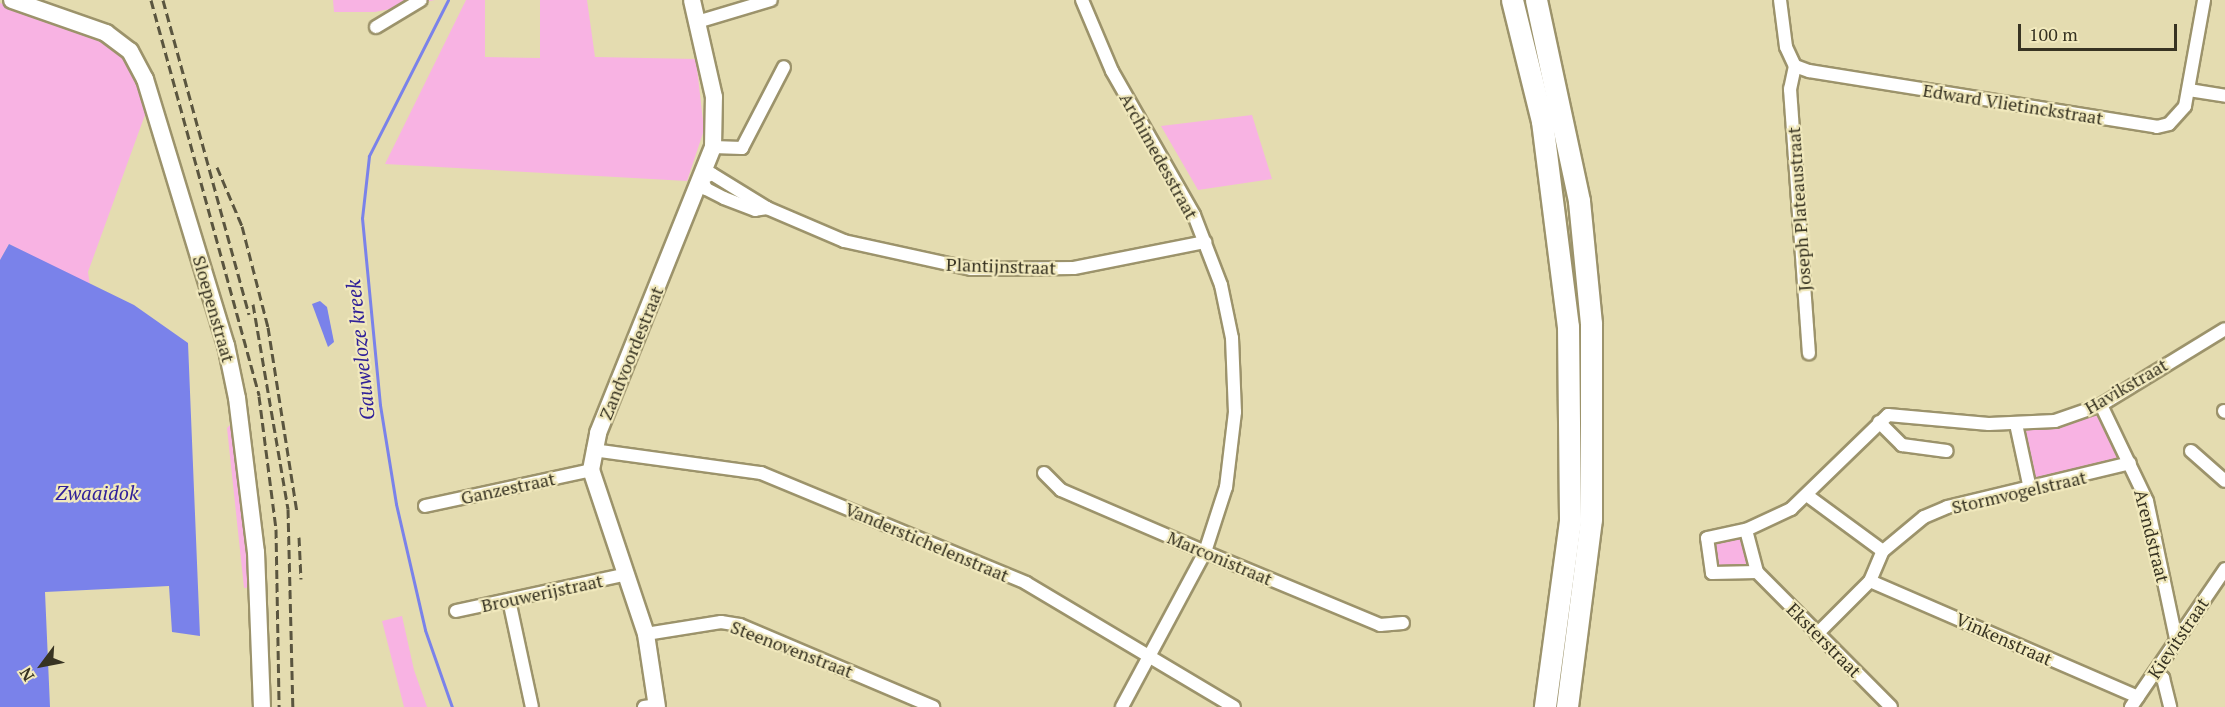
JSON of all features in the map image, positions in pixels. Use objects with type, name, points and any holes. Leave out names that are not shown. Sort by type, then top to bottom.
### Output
[{"type":"highway","points":[[1512,0],[1542,121],[1568,326],[1570,521],[1545,707]]},
{"type":"highway","points":[[1536,0],[1579,201],[1591,323],[1591,519],[1567,707]]},
{"type":"street","name":"Sloepenstraat","points":[[12,0],[106,33],[130,51],[145,79],[226,345],[237,398],[256,552],[262,707]]},
{"type":"street","points":[[376,27],[421,0]]},
{"type":"street","name":"Zandvoordestraat","points":[[652,706],[646,634],[591,470],[593,450],[713,147],[714,97],[692,0]]},
{"type":"street","points":[[697,22],[771,0]]},
{"type":"street","name":"Archimedesstraat","points":[[1082,0],[1100,48],[1188,201],[1205,242],[1232,338],[1235,412],[1226,487],[1205,552],[1122,707]]},
{"type":"street","points":[[1780,0],[1786,47],[1795,66]]},
{"type":"street","name":"Edward Vlietinckstraat","points":[[1795,66],[2157,127],[2179,116],[2189,90],[2204,0]]},
{"type":"street","name":"Joseph Plateaustraat","points":[[1795,66],[1790,89],[1809,353]]},
{"type":"street","points":[[713,147],[742,148],[784,67]]},
{"type":"street","points":[[2189,90],[2225,96]]},
{"type":"street","name":"Plantijnstraat","points":[[767,208],[755,210],[724,198],[706,189],[702,179],[712,174],[732,182],[767,208],[874,251],[971,269],[1074,268],[1205,242]]},
{"type":"street","name":"Havikstraat","points":[[1746,530],[1808,496],[1879,422],[1904,412],[2016,424],[2055,421],[2101,405],[2225,329]]},
{"type":"street","name":"Arendstraat","points":[[2101,405],[2147,501],[2176,639]]},
{"type":"street","points":[[1879,422],[1902,445],[1947,451]]},
{"type":"street","points":[[2016,424],[2030,489]]},
{"type":"street","name":"Vanderstichelenstraat","points":[[593,450],[761,473],[1026,583],[1234,707]]},
{"type":"street","points":[[2191,451],[2225,481]]},
{"type":"street","name":"Stormvogelstraat","points":[[1817,634],[1870,581],[1883,551],[1913,525],[1947,507],[2130,464]]},
{"type":"street","name":"Ganzestraat","points":[[425,506],[591,470]]},
{"type":"street","name":"Marconistraat","points":[[1044,473],[1061,490],[1205,552],[1380,625],[1403,623]]},
{"type":"street","points":[[1808,496],[1883,551]]},
{"type":"street","points":[[1746,530],[1707,538],[1712,573],[1757,572]]},
{"type":"street","name":"Eksterstraat","points":[[1746,530],[1757,572],[1891,707]]},
{"type":"street","name":"Kievitstraat","points":[[2135,702],[2225,569]]},
{"type":"street","name":"Brouwerijstraat","points":[[456,611],[627,574]]},
{"type":"street","name":"Vinkenstraat","points":[[1870,581],[2135,702]]},
{"type":"street","points":[[509,600],[532,707]]},
{"type":"street","name":"Steenovenstraat","points":[[646,634],[721,622],[740,625],[933,707]]},
{"type":"street","points":[[2156,673],[2163,678],[2170,707]]},
{"type":"shaded area","points":[[333,0],[435,0],[375,12],[334,12]]},
{"type":"shaded area","points":[[466,0],[485,0],[485,57],[540,58],[540,0],[587,0],[595,57],[696,59],[704,130],[687,181],[385,164]]},
{"type":"shaded area","points":[[0,3],[97,38],[128,61],[137,78],[146,112],[88,272],[90,286],[9,244],[0,260]]},
{"type":"shaded area","points":[[1252,115],[1272,179],[1198,190],[1161,126]]},
{"type":"shaded area","points":[[2091,414],[2101,418],[2120,461],[2033,479],[2025,431]]},
{"type":"shaded area","points":[[232,423],[252,587],[244,588],[227,428]]},
{"type":"shaded area","points":[[1742,538],[1748,564],[1719,571],[1713,545]]},
{"type":"shaded area","points":[[402,616],[414,670],[427,707],[404,707],[382,621]]},
{"type":"water","name":"Zwaaidok","points":[[9,244],[134,305],[188,343],[200,636],[172,632],[169,586],[45,592],[50,707],[0,707],[0,260]]},
{"type":"water","points":[[320,301],[327,307],[334,342],[328,347],[312,304]]},
{"type":"waterway","name":"Gauweloze kreek","points":[[448,0],[369,156],[362,218],[380,405],[396,504],[425,630],[452,707]]},
{"type":"railway","points":[[151,0],[259,396],[276,529],[279,707]]},
{"type":"railway","points":[[163,0],[249,314]]},
{"type":"railway","points":[[217,167],[242,226],[268,327],[297,513]]},
{"type":"railway","points":[[253,304],[288,509],[293,707]]},
{"type":"railway","points":[[299,537],[301,579]]}]
